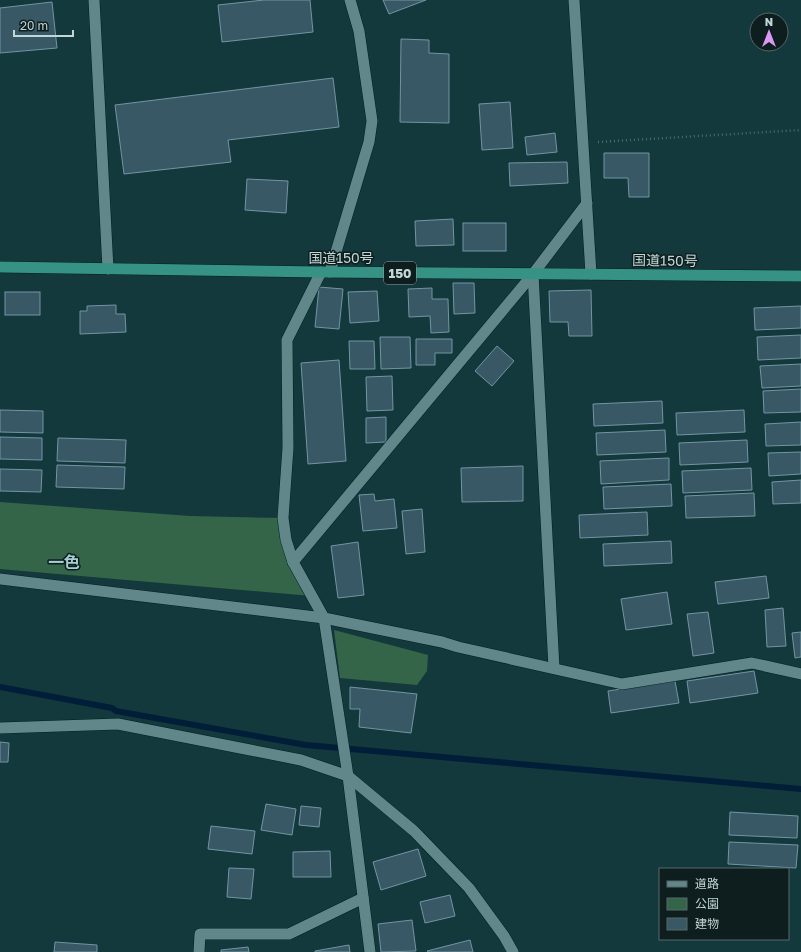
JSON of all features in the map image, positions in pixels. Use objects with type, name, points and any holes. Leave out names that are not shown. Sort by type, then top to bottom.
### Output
[{"type":"highway","name":"国道150号","points":[[0,267],[326,272],[801,276]]},
{"type":"street","points":[[94,0],[108,269]]},
{"type":"street","points":[[350,0],[359,31],[372,121],[369,142],[326,272],[287,340],[288,448],[284,518],[286,540],[294,562],[324,618],[348,776],[370,952]]},
{"type":"street","points":[[574,0],[592,274]]},
{"type":"street","points":[[294,562],[533,274],[587,203]]},
{"type":"street","points":[[533,274],[554,668]]},
{"type":"street","points":[[0,579],[324,618],[442,642],[458,648],[622,684],[752,663],[801,674]]},
{"type":"street","points":[[0,728],[118,724],[300,760],[348,776],[414,831],[469,888],[504,936],[513,952]]},
{"type":"street","points":[[199,952],[200,934],[289,934],[363,898]]},
{"type":"path","points":[[583,143],[801,130]]},
{"type":"green space","points":[[0,502],[190,516],[283,518],[293,562],[312,596],[0,569]]},
{"type":"green space","points":[[334,630],[428,655],[427,671],[417,685],[340,678]]},
{"type":"building","points":[[264,0],[310,0],[313,32],[222,42],[218,5]]},
{"type":"building","points":[[383,0],[426,0],[389,14]]},
{"type":"building","points":[[52,2],[57,48],[0,53],[0,8]]},
{"type":"building","points":[[401,39],[429,40],[429,53],[449,54],[449,123],[400,122]]},
{"type":"building","points":[[333,78],[339,127],[228,140],[231,162],[124,174],[115,105]]},
{"type":"building","points":[[510,102],[513,148],[482,150],[479,104]]},
{"type":"building","points":[[555,133],[557,152],[527,155],[525,137]]},
{"type":"building","points":[[604,153],[649,153],[649,197],[629,197],[628,178],[604,178]]},
{"type":"building","points":[[567,162],[568,183],[510,186],[509,163]]},
{"type":"building","points":[[247,179],[288,181],[286,213],[245,210]]},
{"type":"building","points":[[453,219],[454,245],[416,246],[415,221]]},
{"type":"building","points":[[463,223],[506,223],[506,251],[463,251]]},
{"type":"building","points":[[453,283],[474,283],[475,313],[454,314]]},
{"type":"building","points":[[319,287],[343,289],[339,329],[315,327]]},
{"type":"building","points":[[432,288],[432,299],[448,299],[449,332],[431,333],[430,316],[409,317],[408,289]]},
{"type":"building","points":[[591,290],[592,336],[569,336],[568,322],[550,322],[549,291]]},
{"type":"building","points":[[377,291],[379,321],[350,323],[348,292]]},
{"type":"building","points":[[5,292],[40,292],[40,315],[5,315]]},
{"type":"building","points":[[116,305],[116,314],[125,314],[126,332],[80,334],[80,311],[87,311],[87,306]]},
{"type":"building","points":[[801,306],[801,328],[755,330],[754,308]]},
{"type":"building","points":[[801,335],[801,358],[758,360],[757,337]]},
{"type":"building","points":[[380,337],[410,337],[411,368],[381,369]]},
{"type":"building","points":[[416,339],[452,339],[452,353],[435,353],[435,365],[416,365]]},
{"type":"building","points":[[349,341],[374,341],[375,369],[350,369]]},
{"type":"building","points":[[497,346],[514,361],[492,386],[475,371]]},
{"type":"building","points":[[339,360],[346,461],[308,464],[301,363]]},
{"type":"building","points":[[801,364],[801,386],[762,388],[760,366]]},
{"type":"building","points":[[392,376],[393,410],[367,411],[366,377]]},
{"type":"building","points":[[801,389],[801,412],[764,413],[763,391]]},
{"type":"building","points":[[662,401],[663,423],[594,426],[593,404]]},
{"type":"building","points":[[0,410],[43,411],[43,433],[0,432]]},
{"type":"building","points":[[744,410],[745,432],[677,435],[676,413]]},
{"type":"building","points":[[386,417],[386,442],[366,443],[366,418]]},
{"type":"building","points":[[801,422],[801,445],[766,446],[765,424]]},
{"type":"building","points":[[665,430],[666,452],[597,455],[596,433]]},
{"type":"building","points":[[0,437],[42,438],[42,460],[0,459]]},
{"type":"building","points":[[58,438],[126,440],[125,463],[57,461]]},
{"type":"building","points":[[747,440],[748,462],[680,465],[679,443]]},
{"type":"building","points":[[801,452],[801,474],[769,476],[768,453]]},
{"type":"building","points":[[669,458],[669,480],[601,484],[600,461]]},
{"type":"building","points":[[57,465],[125,467],[124,489],[56,487]]},
{"type":"building","points":[[523,466],[523,501],[462,502],[461,468]]},
{"type":"building","points":[[751,468],[752,490],[683,493],[682,471]]},
{"type":"building","points":[[0,469],[42,470],[41,492],[0,491]]},
{"type":"building","points":[[801,480],[801,503],[773,504],[772,482]]},
{"type":"building","points":[[671,484],[672,506],[604,509],[603,487]]},
{"type":"building","points":[[754,493],[755,516],[686,518],[685,496]]},
{"type":"building","points":[[374,494],[375,501],[394,499],[397,528],[363,531],[359,495]]},
{"type":"building","points":[[422,509],[425,552],[406,554],[402,511]]},
{"type":"building","points":[[647,512],[648,535],[580,538],[579,515]]},
{"type":"building","points":[[671,541],[672,563],[604,566],[603,544]]},
{"type":"building","points":[[358,542],[364,595],[338,598],[331,546]]},
{"type":"building","points":[[766,576],[769,598],[718,604],[715,582]]},
{"type":"building","points":[[667,592],[672,624],[626,630],[621,599]]},
{"type":"building","points":[[783,608],[786,646],[767,647],[765,610]]},
{"type":"building","points":[[708,612],[714,653],[693,656],[687,614]]},
{"type":"building","points":[[801,632],[801,657],[795,658],[792,633]]},
{"type":"building","points":[[754,671],[758,693],[690,703],[687,681]]},
{"type":"building","points":[[675,681],[679,703],[611,713],[608,691]]},
{"type":"building","points":[[350,687],[417,694],[411,733],[359,727],[360,709],[350,709]]},
{"type":"building","points":[[0,742],[9,743],[8,762],[0,762]]},
{"type":"building","points":[[266,804],[296,809],[292,835],[261,830]]},
{"type":"building","points":[[301,806],[321,808],[319,827],[299,825]]},
{"type":"building","points":[[730,812],[798,816],[797,838],[729,835]]},
{"type":"building","points":[[211,826],[255,831],[252,854],[208,849]]},
{"type":"building","points":[[729,842],[798,845],[796,868],[728,864]]},
{"type":"building","points":[[418,849],[426,876],[381,890],[373,862]]},
{"type":"building","points":[[330,851],[331,877],[293,877],[293,852]]},
{"type":"building","points":[[229,868],[254,869],[251,899],[227,897]]},
{"type":"building","points":[[450,895],[455,916],[425,923],[420,902]]},
{"type":"building","points":[[412,920],[416,951],[381,952],[378,924]]},
{"type":"building","points":[[470,940],[473,952],[427,951]]},
{"type":"building","points":[[55,942],[97,945],[97,952],[54,952]]},
{"type":"building","points":[[349,945],[350,952],[315,952],[315,951]]},
{"type":"building","points":[[248,947],[249,952],[221,952],[221,950]]},
{"type":"waterway","points":[[0,687],[112,708],[116,711],[306,745],[801,789]]},
{"type":"district","name":"一色","points":[[64,562]]}]
